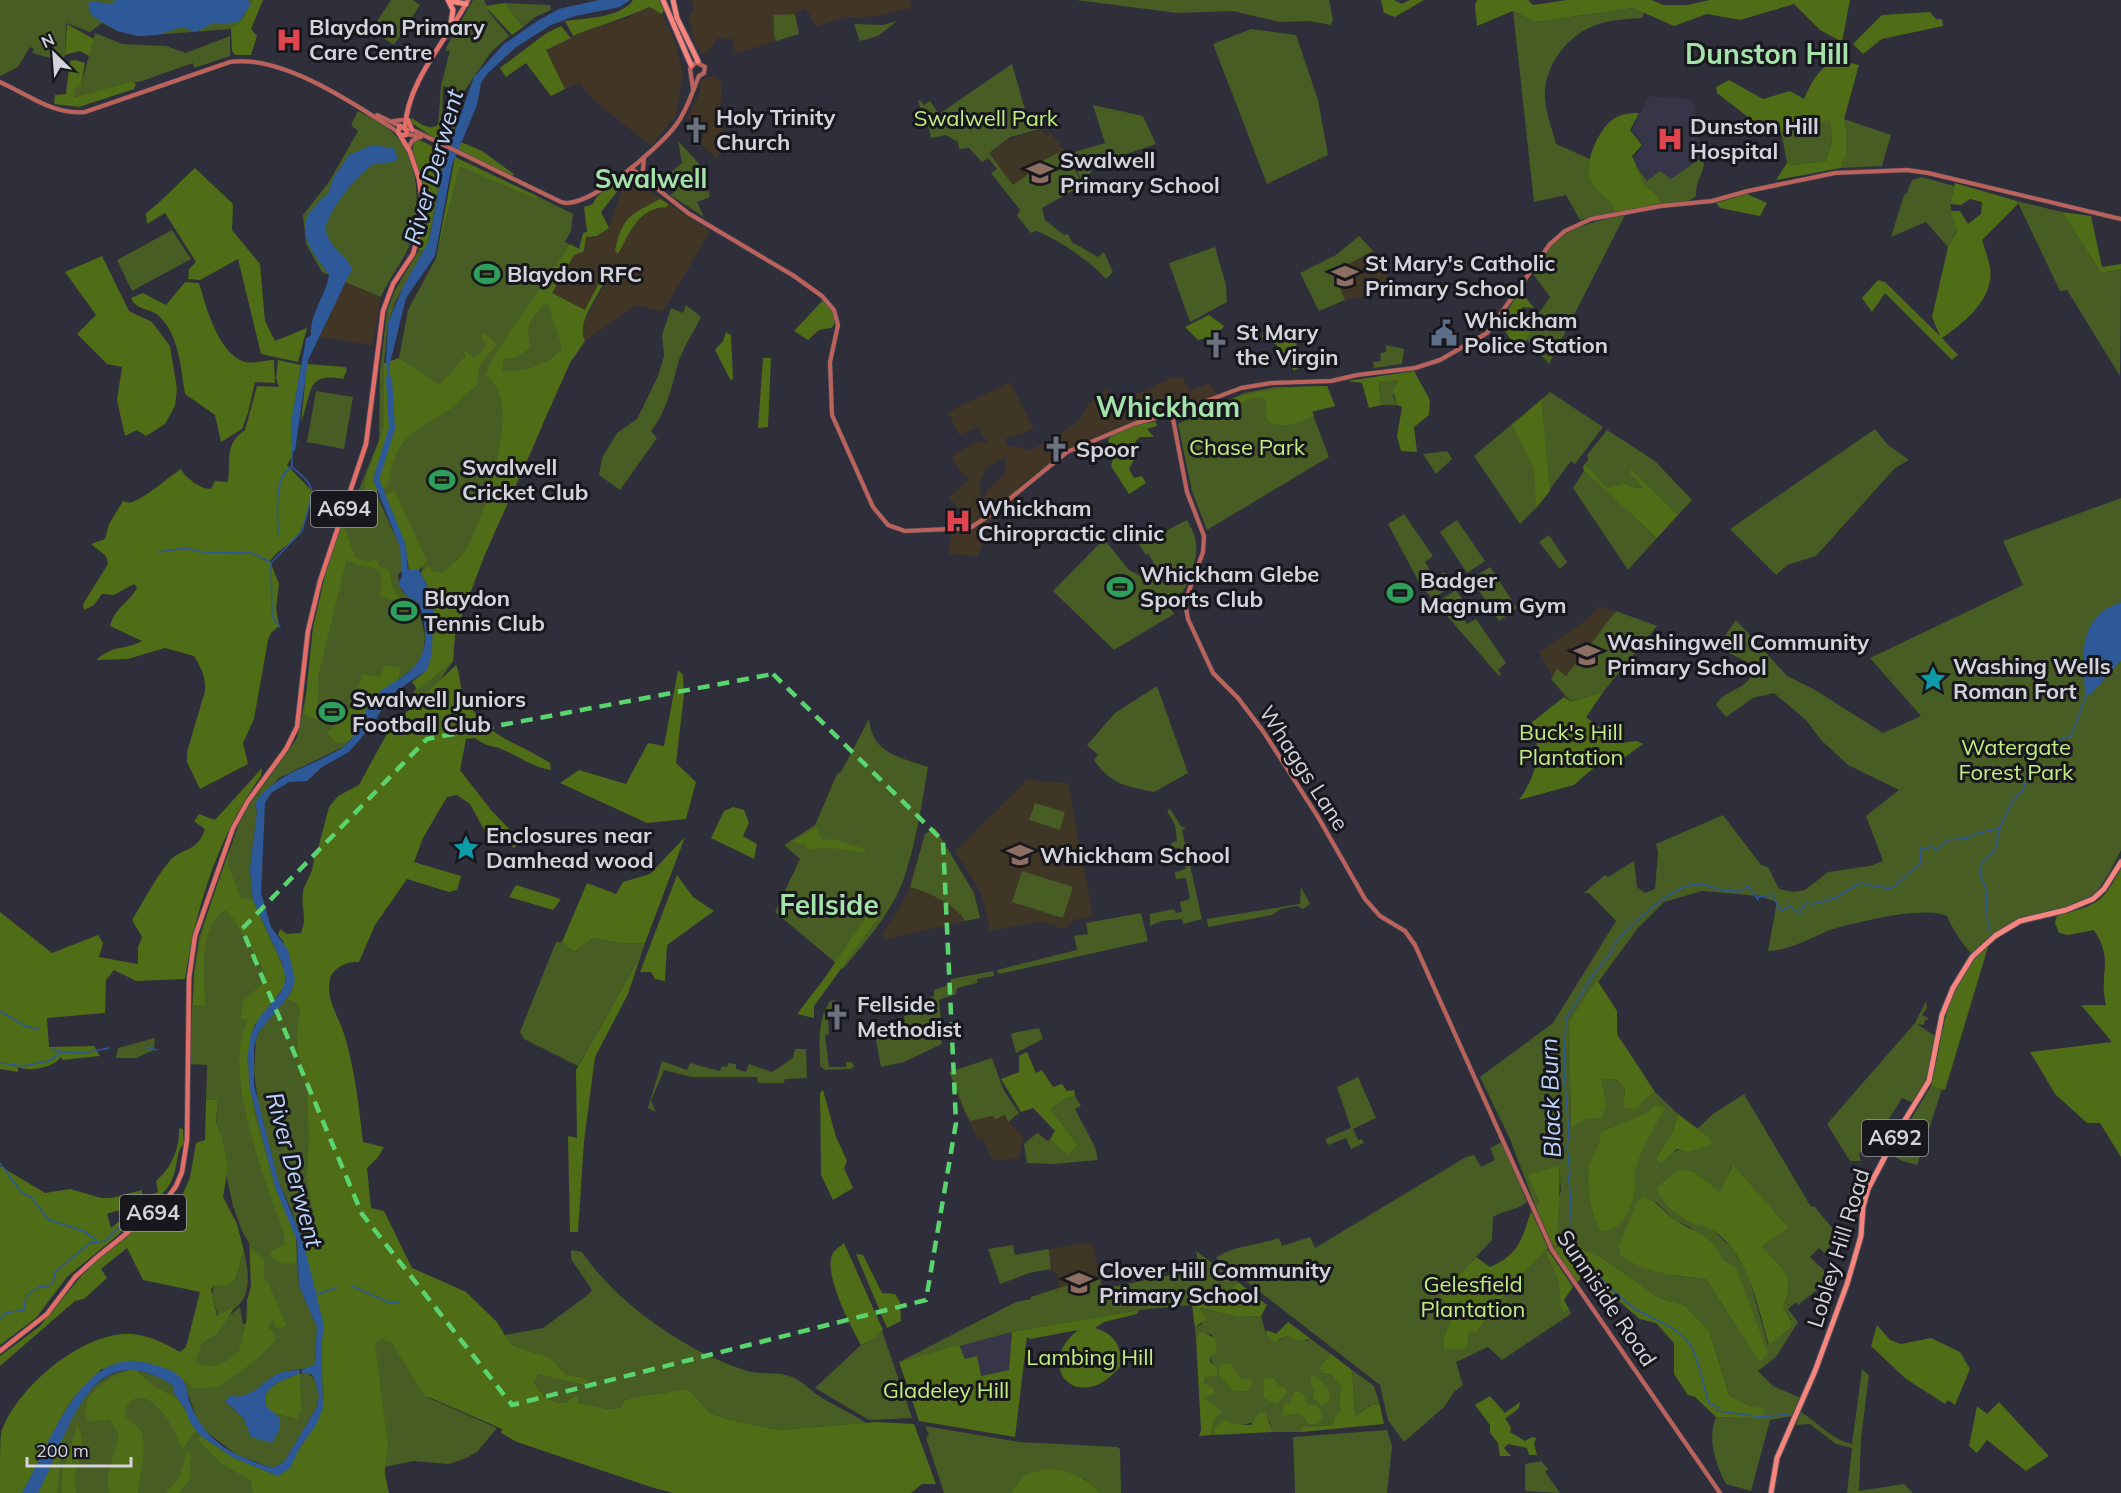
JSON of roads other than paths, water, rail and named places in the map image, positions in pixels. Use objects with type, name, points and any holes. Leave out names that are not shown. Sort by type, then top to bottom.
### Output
[{"type":"highway","points":[[448,35],[453,12],[448,0],[467,1]]},
{"type":"highway","points":[[663,0],[691,65]]},
{"type":"highway","points":[[673,0],[677,18],[698,62]]},
{"type":"highway","name":"Lobley Hill Road","points":[[1771,1493],[1777,1458],[1815,1371],[1848,1284],[1861,1236],[1863,1207],[1868,1190],[1929,1081],[1942,1015],[1953,988],[1972,957],[1995,936],[2020,921],[2078,907],[2093,899],[2104,889],[2121,862]]},
{"type":"main road","name":"A694","points":[[0,1351],[47,1314],[75,1277],[96,1257],[164,1203],[176,1186],[182,1172],[186,1150],[189,978],[193,946],[233,828],[248,801],[286,749],[297,727],[308,631],[320,581],[366,444],[383,311],[393,284],[413,254],[420,229],[422,193],[404,129],[407,110],[421,78],[467,1]]},
{"type":"main road","points":[[0,82],[55,110],[69,113],[85,112],[230,62],[246,59],[294,74],[373,115],[566,203],[583,201],[631,168],[678,123],[693,89],[699,75],[705,69],[703,64],[698,62],[691,65],[693,89]]},
{"type":"main road","points":[[692,73],[699,75]]},
{"type":"main road","name":"A694","points":[[404,129],[408,121],[410,103]]},
{"type":"main road","points":[[373,115],[392,121],[404,129]]},
{"type":"main road","points":[[410,149],[412,141],[422,137]]},
{"type":"main road","points":[[642,178],[644,158]]},
{"type":"main road","points":[[631,168],[646,182],[709,226],[794,276],[822,296],[834,310],[838,324],[830,362],[832,415],[868,496],[883,520],[893,528],[904,531],[966,529],[990,515],[1067,452],[1137,423],[1172,414],[1248,386],[1331,381],[1421,366],[1446,358],[1478,340],[1501,316],[1550,244],[1574,226],[1591,219],[1618,213],[1712,201],[1835,173],[1906,170],[2121,219]]},
{"type":"main road","points":[[619,176],[646,182]]},
{"type":"main road","name":"Whaggs Lane","points":[[1172,414],[1187,492],[1204,536],[1203,552],[1186,597],[1186,616],[1213,673],[1238,698],[1263,731],[1318,817],[1365,899],[1380,916],[1405,931],[1416,945]]},
{"type":"main road","name":"Sunniside Road","points":[[1416,945],[1526,1187],[1549,1244],[1720,1493]]},
{"type":"water","points":[[115,0],[248,0],[251,4],[239,22],[211,24],[196,32],[182,27],[157,35],[138,36],[117,31],[91,15],[88,3],[91,1],[112,4]]},
{"type":"water","points":[[599,0],[630,0],[620,7],[575,16],[551,25],[516,47],[486,75],[481,83],[477,105],[452,165],[435,256],[406,298],[390,363],[388,386],[386,359],[388,323],[404,285],[429,241],[444,162],[474,77],[504,44],[539,20],[559,9]]},
{"type":"water","points":[[372,145],[393,148],[398,157],[394,162],[376,164],[365,170],[342,196],[327,224],[327,236],[352,269],[308,360],[295,451],[292,452],[291,422],[306,339],[311,335],[315,312],[329,275],[310,247],[305,232],[305,223],[311,210],[323,197],[327,196],[334,177],[349,155]]},
{"type":"water","points":[[405,569],[419,570],[432,596],[432,653],[427,670],[389,696],[374,723],[349,752],[322,767],[307,781],[289,782],[271,793],[265,803],[261,893],[271,927],[288,950],[295,980],[290,994],[258,1033],[254,1048],[254,1085],[278,1180],[303,1241],[324,1326],[321,1347],[323,1408],[316,1425],[300,1447],[290,1468],[278,1476],[234,1458],[201,1436],[191,1424],[185,1409],[174,1393],[174,1386],[144,1372],[120,1371],[101,1381],[85,1398],[71,1420],[38,1493],[22,1493],[70,1404],[86,1384],[104,1369],[124,1361],[148,1363],[174,1372],[185,1384],[196,1417],[212,1438],[245,1458],[272,1468],[284,1462],[317,1407],[319,1396],[315,1379],[311,1374],[302,1373],[301,1370],[315,1364],[317,1327],[299,1286],[297,1241],[275,1187],[249,1085],[248,1053],[251,1034],[259,1018],[281,992],[286,979],[282,963],[253,900],[250,869],[257,812],[255,803],[284,777],[330,755],[347,744],[355,734],[374,697],[417,664],[424,646],[424,625],[419,603],[408,597],[398,584]]},
{"type":"water","points":[[2121,602],[2121,660],[2090,695],[2085,692],[2084,661],[2088,631],[2102,612]]},
{"type":"water","points":[[299,1370],[300,1373],[276,1383],[266,1393],[266,1405],[279,1417],[279,1430],[272,1443],[251,1437],[244,1419],[225,1401],[230,1396],[251,1393],[280,1373]]},
{"type":"waterway","name":"River Derwent","points":[[389,379],[392,428],[376,479],[403,546],[405,576]]},
{"type":"waterway","points":[[280,627],[272,616],[271,563],[302,531],[312,495],[308,483],[292,467],[292,452]]},
{"type":"waterway","points":[[278,534],[279,488],[281,479],[291,467]]},
{"type":"waterway","points":[[158,552],[186,548],[203,552],[252,553],[270,562]]},
{"type":"waterway","name":"Black Burn","points":[[1789,1414],[1761,1417],[1718,1411],[1716,1406],[1709,1403],[1693,1350],[1684,1337],[1631,1306],[1592,1271],[1572,1249],[1567,1146],[1569,1134],[1564,1071],[1566,1019],[1593,975],[1613,950],[1614,944],[1653,906],[1688,886],[1708,885],[1721,890],[1739,892],[1748,885],[1758,900],[1758,897],[1773,895],[1780,911],[1789,906],[1799,913],[1806,903],[1814,904],[1835,898],[1860,883],[1890,889],[1920,864],[1921,849],[1932,847],[1937,850],[1948,840],[1969,838],[1975,834],[2000,828],[2011,803],[2023,790],[2034,755],[2050,743],[2071,736],[2087,693]]},
{"type":"waterway","points":[[1988,930],[1986,889],[1980,873],[1982,863],[1995,849],[2000,828]]},
{"type":"waterway","points":[[0,1011],[25,1026],[38,1029]]},
{"type":"waterway","points":[[146,1047],[157,1050]]},
{"type":"waterway","points":[[0,1063],[24,1066],[48,1061],[62,1052],[83,1053],[109,1048]]},
{"type":"waterway","points":[[52,1049],[62,1052]]},
{"type":"waterway","points":[[0,1163],[22,1193],[31,1197],[49,1220],[83,1231],[97,1240]]},
{"type":"waterway","points":[[0,1319],[5,1313],[24,1310],[26,1296],[40,1286],[47,1287],[53,1282],[55,1272],[90,1243],[105,1241],[126,1220]]},
{"type":"waterway","points":[[352,1286],[390,1303],[399,1302]]},
{"type":"waterway","points":[[314,1291],[319,1294],[337,1287]]},
{"type":"place","name":"Blaydon Primary Care Centre","points":[[289,40]]},
{"type":"place","name":"Holy Trinity Church","points":[[696,130]]},
{"type":"place","name":"Dunston Hill Hospital","points":[[1670,139]]},
{"type":"place","name":"Swalwell Primary School","points":[[1040,173]]},
{"type":"place","name":"Blaydon RFC","points":[[487,274]]},
{"type":"place","name":"St Mary's Catholic Primary School","points":[[1345,276]]},
{"type":"place","name":"Whickham Police Station","points":[[1444,333]]},
{"type":"place","name":"St Mary the Virgin","points":[[1216,345]]},
{"type":"place","name":"Spoor","points":[[1056,449]]},
{"type":"place","name":"Swalwell Cricket Club","points":[[442,480]]},
{"type":"place","name":"Whickham Chiropractic clinic","points":[[958,521]]},
{"type":"place","name":"Whickham Glebe Sports Club","points":[[1120,587]]},
{"type":"place","name":"Badger Magnum Gym","points":[[1400,593]]},
{"type":"place","name":"Blaydon Tennis Club","points":[[404,611]]},
{"type":"place","name":"Washingwell Community Primary School","points":[[1587,655]]},
{"type":"place","name":"Washing Wells Roman Fort","points":[[1933,679]]},
{"type":"place","name":"Swalwell Juniors Football Club","points":[[332,712]]},
{"type":"place","name":"Enclosures near Damhead wood","points":[[466,848]]},
{"type":"place","name":"Whickham School","points":[[1020,855]]},
{"type":"place","name":"Fellside Methodist","points":[[837,1017]]},
{"type":"place","name":"Clover Hill Community Primary School","points":[[1079,1283]]},
{"type":"district","name":"Dunston Hill","points":[[1767,54]]},
{"type":"district","name":"Swalwell","points":[[651,179]]},
{"type":"district","name":"Whickham","points":[[1168,407]]},
{"type":"district","name":"Fellside","points":[[829,905]]},
{"type":"park label","name":"Swalwell Park","points":[[986,118]]},
{"type":"park label","name":"Chase Park","points":[[1247,447]]},
{"type":"park label","name":"Buck's Hill Plantation","points":[[1571,744]]},
{"type":"park label","name":"Watergate Forest Park","points":[[2016,760]]},
{"type":"park label","name":"Gelesfield Plantation","points":[[1473,1296]]},
{"type":"park label","name":"Lambing Hill","points":[[1090,1357]]},
{"type":"park label","name":"Gladeley Hill","points":[[946,1390]]}]
